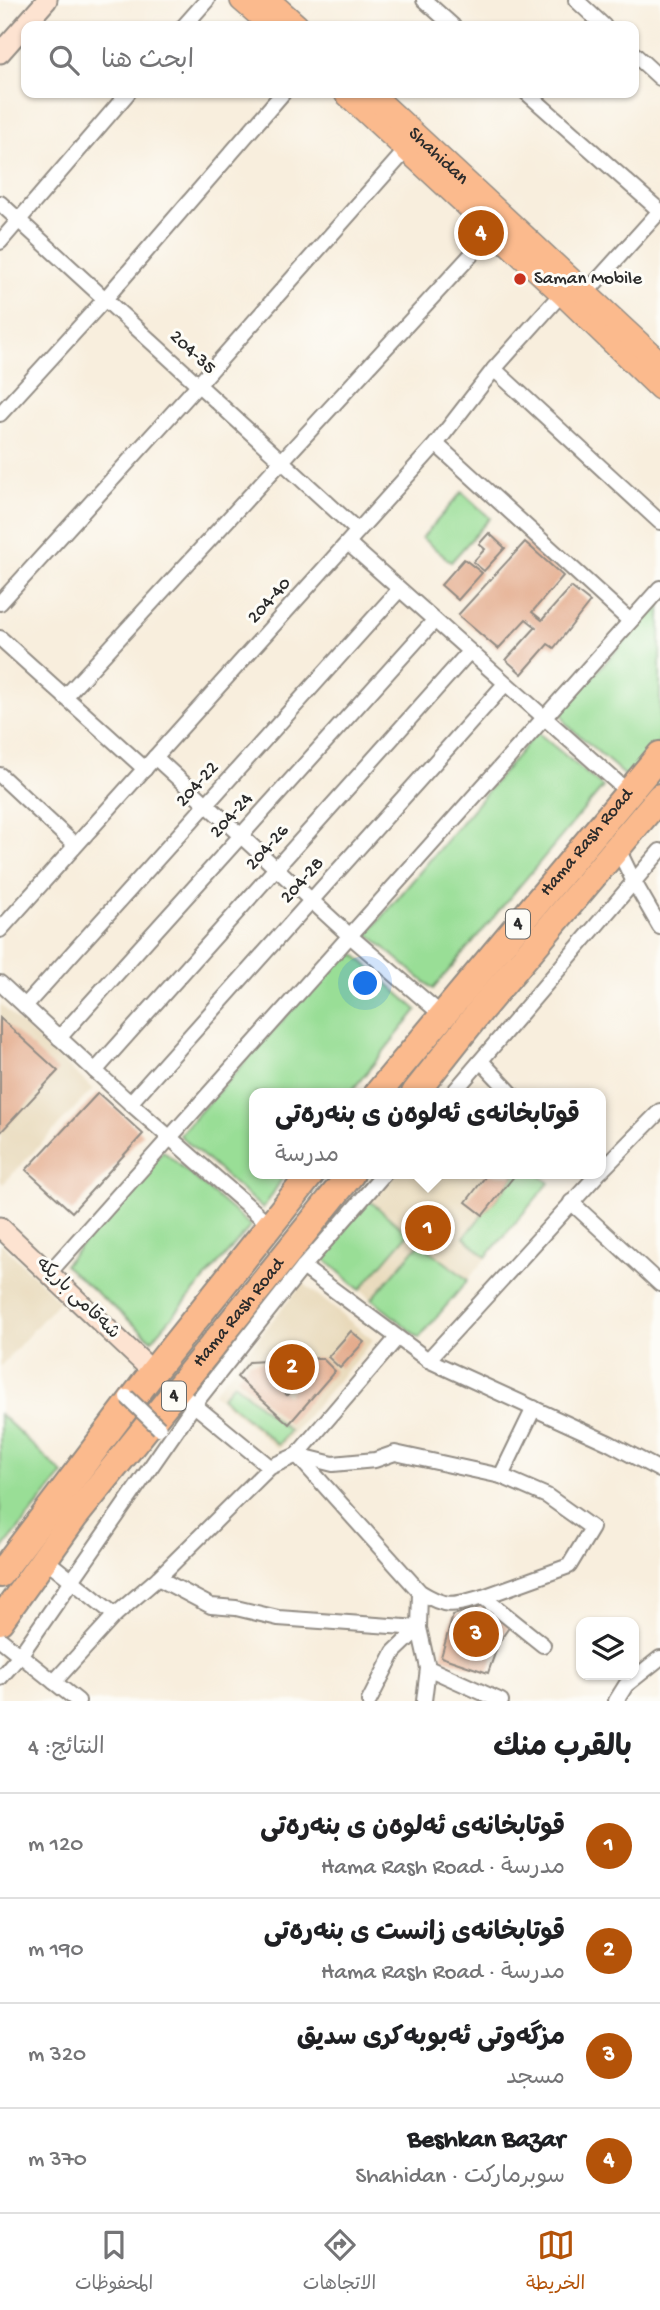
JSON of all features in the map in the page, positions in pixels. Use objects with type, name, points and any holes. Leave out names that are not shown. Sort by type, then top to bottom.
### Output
[{"type":"highway","name":"Hama Rash Road","points":[[382,1088],[660,755]]},
{"type":"highway","name":"Hama Rash Road","points":[[419,1088],[482,1007],[660,797]]},
{"type":"highway","name":"Hama Rash Road","points":[[0,1574],[153,1372],[307,1179]]},
{"type":"highway","points":[[312,1179],[330,1200]]},
{"type":"highway","name":"Hama Rash Road","points":[[0,1621],[75,1516],[185,1399],[347,1179]]},
{"type":"main road","points":[[242,0],[266,21]]},
{"type":"main road","points":[[268,0],[291,21]]},
{"type":"main road","points":[[352,98],[408,148],[660,388]]},
{"type":"main road","name":"Shahidan","points":[[375,98],[585,294],[657,353]]},
{"type":"street","points":[[28,21],[47,0]]},
{"type":"street","points":[[188,21],[206,0]]},
{"type":"street","points":[[424,0],[447,21]]},
{"type":"street","points":[[576,0],[599,21]]},
{"type":"street","points":[[0,53],[21,29]]},
{"type":"street","points":[[639,59],[660,78]]},
{"type":"street","points":[[0,242],[124,98]]},
{"type":"street","points":[[0,414],[105,299],[279,98]]},
{"type":"street","points":[[533,98],[660,212],[585,294]]},
{"type":"street","points":[[0,603],[408,148]]},
{"type":"street","name":"204-35","points":[[0,203],[358,531]]},
{"type":"street","points":[[65,696],[494,230]]},
{"type":"street","name":"204-40","points":[[0,930],[436,444],[494,369],[562,293]]},
{"type":"street","points":[[494,369],[660,522]]},
{"type":"street","points":[[436,444],[630,621]]},
{"type":"street","points":[[348,543],[628,792]]},
{"type":"street","points":[[50,1273],[660,588]]},
{"type":"street","name":"204-22","points":[[25,1006],[399,590]]},
{"type":"street","name":"204-24","points":[[59,1038],[434,621]]},
{"type":"street","points":[[0,638],[65,696],[206,804],[350,936],[442,1015]]},
{"type":"street","name":"204-26","points":[[95,1071],[469,652]]},
{"type":"street","name":"204-28","points":[[130,1103],[505,684]]},
{"type":"street","points":[[0,775],[75,845]]},
{"type":"street","points":[[617,846],[660,927]]},
{"type":"street","points":[[457,1088],[660,851]]},
{"type":"street","points":[[0,983],[130,1103],[270,1224]]},
{"type":"street","points":[[481,1061],[506,1088]]},
{"type":"street","points":[[606,1163],[660,1111]]},
{"type":"street","points":[[0,1678],[21,1654],[72,1582],[185,1399],[380,1179]]},
{"type":"street","points":[[428,1360],[591,1179]]},
{"type":"street","points":[[571,1202],[660,1284]]},
{"type":"street","name":"شەقامی باریکە","points":[[0,1227],[153,1372]]},
{"type":"street","points":[[303,1267],[428,1360],[609,1443],[660,1470]]},
{"type":"street","points":[[54,1682],[115,1615],[158,1578],[270,1467],[297,1455],[397,1338]]},
{"type":"street","points":[[127,1397],[159,1427]]},
{"type":"street","points":[[185,1399],[270,1467]]},
{"type":"street","points":[[502,1476],[534,1409]]},
{"type":"street","points":[[395,1453],[502,1476],[547,1496],[592,1528],[569,1566],[452,1606],[434,1600],[420,1591],[297,1455],[333,1464],[375,1460],[395,1453]]},
{"type":"street","points":[[45,1559],[115,1615]]},
{"type":"street","points":[[158,1578],[211,1606],[236,1608],[278,1618],[419,1628]]},
{"type":"street","points":[[420,1591],[419,1628],[428,1668],[424,1701]]},
{"type":"street","points":[[482,1597],[543,1645]]},
{"type":"street","points":[[369,1701],[394,1652],[419,1628]]},
{"type":"street","points":[[0,1639],[78,1701]]},
{"type":"street","points":[[616,1701],[626,1685],[660,1658]]},
{"type":"street","points":[[428,1668],[501,1701]]},
{"type":"shaded area","points":[[0,1004],[93,1089],[3,1184],[0,1181]]},
{"type":"shaded area","points":[[388,1179],[544,1179],[549,1183],[419,1338],[321,1256]]},
{"type":"shaded area","points":[[0,1242],[59,1301],[0,1367]]},
{"type":"shaded area","points":[[303,1283],[373,1340],[278,1450],[213,1393]]},
{"type":"green space","points":[[462,492],[490,518],[451,562],[422,538]]},
{"type":"green space","points":[[660,602],[660,741],[628,778],[566,724],[562,714],[564,708]]},
{"type":"green space","points":[[537,732],[603,787],[433,989],[368,934]]},
{"type":"green space","points":[[348,948],[417,1010],[354,1088],[249,1088],[249,1179],[282,1179],[263,1209],[179,1135]]},
{"type":"green space","points":[[163,1151],[251,1226],[152,1340],[64,1265]]},
{"type":"green space","points":[[512,1179],[544,1179],[549,1183],[486,1257],[464,1237]]},
{"type":"green space","points":[[369,1200],[408,1234],[360,1290],[321,1256]]},
{"type":"green space","points":[[420,1243],[468,1280],[419,1338],[372,1299]]},
{"type":"green space","points":[[234,1383],[289,1431],[278,1445],[222,1397]]},
{"type":"green space","points":[[0,1414],[63,1474],[0,1552]]},
{"type":"building","points":[[489,533],[505,548],[484,571],[473,562],[485,549],[479,544]]},
{"type":"building","points":[[525,542],[563,576],[532,612],[542,620],[571,587],[590,602],[554,648],[548,644],[522,674],[506,660],[536,627],[526,619],[498,649],[458,615]]},
{"type":"building","points":[[464,559],[482,573],[458,600],[441,585]]},
{"type":"building","points":[[0,1018],[58,1071],[0,1133]]},
{"type":"building","points":[[98,1093],[143,1134],[72,1212],[26,1170]]},
{"type":"building","points":[[483,1179],[512,1179],[483,1215],[466,1202]]},
{"type":"building","points":[[351,1331],[364,1342],[340,1368],[328,1357]]},
{"type":"building","points":[[276,1351],[295,1351],[304,1359],[322,1358],[335,1371],[289,1424],[237,1377],[249,1362],[266,1361]],"holes":[[[300,1380],[287,1395],[272,1382]]]},
{"type":"building","points":[[483,1606],[510,1626],[499,1642],[488,1673],[441,1657],[453,1615]]},
{"type":"place","name":"Beshkan Bazar","points":[[481,233]]},
{"type":"place","name":"Saman Mobile","points":[[520,279]]},
{"type":"place","name":"قوتابخانەی ئەلوەن ی بنەرەتی","points":[[428,1228]]},
{"type":"place","name":"قوتابخانەی زانست ی بنەرەتی","points":[[292,1367]]},
{"type":"place","name":"مزگەوتی ئەبوبەکری سدیق","points":[[476,1634]]}]
